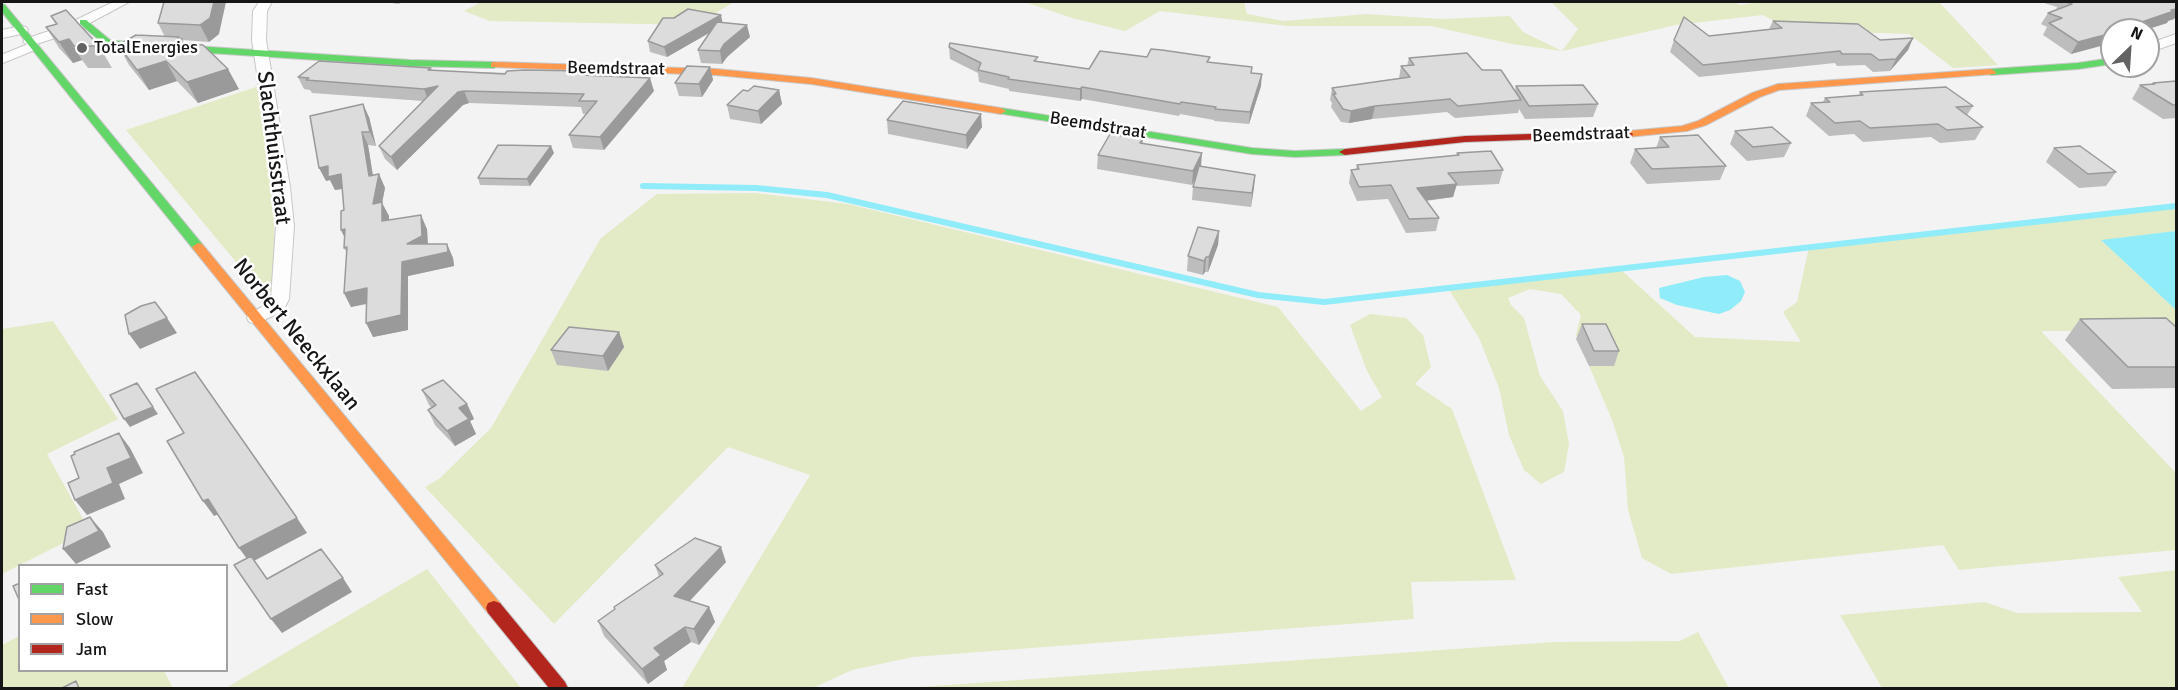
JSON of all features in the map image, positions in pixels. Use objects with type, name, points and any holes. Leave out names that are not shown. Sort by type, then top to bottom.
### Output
[{"type":"street","points":[[32,44],[122,2]]},
{"type":"street","name":"Slachthuisstraat","points":[[256,318],[276,308],[280,299],[285,226],[282,187],[261,54],[260,11],[265,2]]},
{"type":"street","name":"Norbert Neeckxlaan","points":[[2,7],[560,688]]},
{"type":"street","name":"Beemdstraat","points":[[83,22],[107,42],[117,44],[410,63],[716,72],[777,77],[1252,151],[1295,154],[1346,152],[1465,139],[1649,133],[1683,129],[1702,123],[1756,95],[1778,87],[2100,63]]},
{"type":"street","points":[[2,34],[21,30]]},
{"type":"street","points":[[2160,44],[2176,38]]},
{"type":"lane","points":[[2,59],[32,44]]},
{"type":"green space","points":[[481,2],[734,2],[696,25],[490,21],[464,11]]},
{"type":"green space","points":[[1025,2],[1244,2],[1247,14],[1284,21],[1367,14],[1441,19],[1510,16],[1523,32],[1562,51],[1512,44],[1431,26],[1287,26],[1160,11],[1125,31],[1072,18]]},
{"type":"green space","points":[[1551,2],[1733,2],[1740,5],[1761,2],[1939,2],[1998,65],[1953,68],[1909,34],[1791,30],[1763,15],[1676,25],[1562,51],[1578,29]]},
{"type":"green space","points":[[259,86],[274,178],[274,287],[266,298],[126,130]]},
{"type":"green space","points":[[755,193],[848,204],[1278,307],[1361,411],[1382,397],[1367,371],[1350,325],[1370,314],[1406,318],[1423,335],[1431,367],[1415,384],[1452,409],[1516,580],[1411,582],[1414,619],[913,657],[852,670],[813,688],[682,688],[810,475],[728,447],[554,624],[425,487],[439,479],[491,428],[601,238],[657,194]]},
{"type":"green space","points":[[2176,206],[2176,231],[2102,241],[2176,310],[2176,350],[2157,331],[2041,331],[2176,473],[2176,550],[1959,570],[1943,545],[1671,574],[1642,558],[1628,510],[1624,457],[1612,420],[1576,335],[1581,315],[1561,294],[1530,289],[1508,298],[1511,305],[1524,318],[1540,376],[1563,411],[1569,444],[1564,472],[1541,484],[1524,470],[1509,435],[1499,388],[1479,338],[1448,288],[1620,269],[1695,337],[1801,342],[1783,312],[1797,302],[1809,247]]},
{"type":"green space","points":[[53,321],[118,419],[47,454],[89,530],[2,574],[2,329]]},
{"type":"green space","points":[[427,569],[521,688],[226,688]]},
{"type":"green space","points":[[2176,570],[2176,688],[1882,688],[1840,615],[1985,602],[2017,613],[2142,612],[2118,577]]},
{"type":"green space","points":[[1698,632],[1729,688],[905,688],[1554,642],[1680,641]]},
{"type":"green space","points":[[18,637],[18,672],[165,672],[173,688],[2,688],[2,645]]},
{"type":"water","points":[[2176,231],[2176,310],[2101,240]]},
{"type":"water","points":[[1727,275],[1740,281],[1745,292],[1741,301],[1730,310],[1719,314],[1677,305],[1660,298],[1659,288],[1704,277]]},
{"type":"building","points":[[164,2],[214,2],[210,18],[200,25],[158,23]]},
{"type":"building","points":[[2066,2],[2176,2],[2176,9],[2153,18],[2100,18],[2100,36],[2078,42],[2049,23],[2062,18],[2048,13],[2072,4]]},
{"type":"building","points":[[688,9],[721,15],[664,47],[648,41],[663,18],[674,18]]},
{"type":"building","points":[[66,10],[99,46],[74,46],[69,39],[59,42],[46,27],[57,24],[51,16]]},
{"type":"building","points":[[1684,17],[1709,36],[1782,28],[1773,21],[1858,24],[1880,40],[1913,38],[1896,59],[1879,60],[1871,54],[1842,54],[1840,51],[1703,65],[1674,40]]},
{"type":"building","points":[[717,22],[747,25],[724,44],[720,51],[698,50]]},
{"type":"building","points":[[136,35],[179,37],[177,39],[182,39],[177,43],[203,45],[228,69],[187,82],[166,61],[137,70],[118,45]]},
{"type":"building","points":[[950,43],[1038,57],[1034,61],[1089,69],[1100,51],[1147,57],[1151,49],[1162,50],[1210,57],[1207,62],[1252,67],[1251,73],[1262,74],[1250,112],[1215,109],[1216,107],[1181,102],[1180,104],[1082,87],[1080,89],[1008,79],[1009,77],[978,70],[981,63],[949,47]]},
{"type":"building","points":[[1467,53],[1482,70],[1501,70],[1521,100],[1458,106],[1450,99],[1375,106],[1351,111],[1343,109],[1333,94],[1336,94],[1332,88],[1410,77],[1401,66],[1414,65],[1409,58]]},
{"type":"building","points":[[319,61],[505,74],[507,71],[524,70],[585,71],[582,75],[650,78],[600,137],[569,135],[597,101],[579,101],[584,94],[458,92],[391,157],[379,146],[438,86],[424,89],[306,80],[309,78],[298,77]]},
{"type":"building","points":[[687,66],[710,67],[699,84],[675,83]]},
{"type":"building","points":[[2176,81],[2176,105],[2140,85],[2155,84],[2153,83]]},
{"type":"building","points":[[1583,85],[1598,104],[1529,106],[1516,86]]},
{"type":"building","points":[[754,86],[779,90],[758,111],[727,105],[743,90],[748,91]]},
{"type":"building","points":[[1946,87],[1973,106],[1956,107],[1983,127],[1947,130],[1938,124],[1870,128],[1860,121],[1835,123],[1811,103],[1830,102],[1825,98],[1863,95],[1860,92]]},
{"type":"building","points":[[903,101],[981,114],[966,135],[887,120]]},
{"type":"building","points":[[363,104],[370,132],[362,132],[369,176],[379,174],[373,204],[382,202],[382,221],[421,215],[422,236],[407,244],[447,244],[448,252],[402,262],[401,315],[366,323],[367,288],[344,293],[347,247],[344,248],[345,229],[341,230],[341,211],[344,210],[341,174],[328,177],[328,166],[319,168],[310,116]]},
{"type":"building","points":[[1772,127],[1791,143],[1753,147],[1735,131]]},
{"type":"building","points":[[1110,134],[1143,139],[1140,143],[1202,153],[1193,171],[1098,155]]},
{"type":"building","points":[[1698,135],[1726,166],[1652,169],[1635,149],[1669,147],[1660,137]]},
{"type":"building","points":[[498,145],[551,146],[527,179],[478,178]]},
{"type":"building","points":[[2080,146],[2116,172],[2088,174],[2054,148]]},
{"type":"building","points":[[1491,151],[1503,170],[1448,173],[1457,184],[1417,188],[1439,218],[1409,219],[1391,185],[1359,187],[1351,170],[1359,169],[1357,165]]},
{"type":"building","points":[[1199,166],[1255,175],[1252,193],[1193,187]]},
{"type":"building","points":[[1198,227],[1219,231],[1209,257],[1206,257],[1204,261],[1188,256]]},
{"type":"building","points":[[155,302],[167,318],[129,334],[125,315],[141,306]]},
{"type":"building","points":[[2166,318],[2176,327],[2176,367],[2128,367],[2080,319]]},
{"type":"building","points":[[1582,324],[1606,324],[1619,351],[1594,351]]},
{"type":"building","points":[[569,327],[619,332],[603,356],[551,350]]},
{"type":"building","points":[[195,372],[297,518],[239,548],[208,499],[203,501],[167,441],[184,433],[156,389]]},
{"type":"building","points":[[443,380],[467,404],[459,408],[469,419],[447,431],[428,410],[436,405],[422,390]]},
{"type":"building","points":[[137,383],[153,407],[124,419],[110,395]]},
{"type":"building","points":[[119,433],[131,458],[107,468],[113,483],[75,500],[68,483],[79,478],[71,456],[75,454],[74,452]]},
{"type":"building","points":[[90,517],[99,531],[63,549],[67,527]]},
{"type":"building","points":[[695,538],[721,547],[674,596],[709,607],[694,629],[685,627],[654,648],[661,655],[642,669],[598,621],[615,609],[614,607],[663,574],[655,565]]},
{"type":"building","points":[[321,549],[343,578],[271,619],[234,565],[251,556],[267,579]]},
{"type":"building","points":[[18,584],[18,597],[13,586]]},
{"type":"building","points":[[76,681],[79,688],[62,688]]},
{"type":"waterway","points":[[643,186],[756,188],[827,195],[1258,295],[1324,302],[2176,206]]},
{"type":"traffic: fast","points":[[2,7],[198,247]]},
{"type":"traffic: fast","points":[[83,22],[107,42],[117,44],[410,63],[494,65]]},
{"type":"traffic: fast","points":[[1991,72],[2100,63]]},
{"type":"traffic: fast","points":[[1001,111],[1252,151],[1295,154],[1345,152]]},
{"type":"traffic: slow","points":[[494,65],[716,72],[811,81],[1001,111]]},
{"type":"traffic: slow","points":[[1628,134],[1683,129],[1702,123],[1756,95],[1778,87],[1991,72]]},
{"type":"traffic: slow","points":[[198,247],[494,608]]},
{"type":"traffic: jam","points":[[1345,152],[1465,139],[1628,134]]},
{"type":"traffic: jam","points":[[494,608],[559,688]]},
{"type":"place","name":"TotalEnergies","points":[[82,48]]}]
